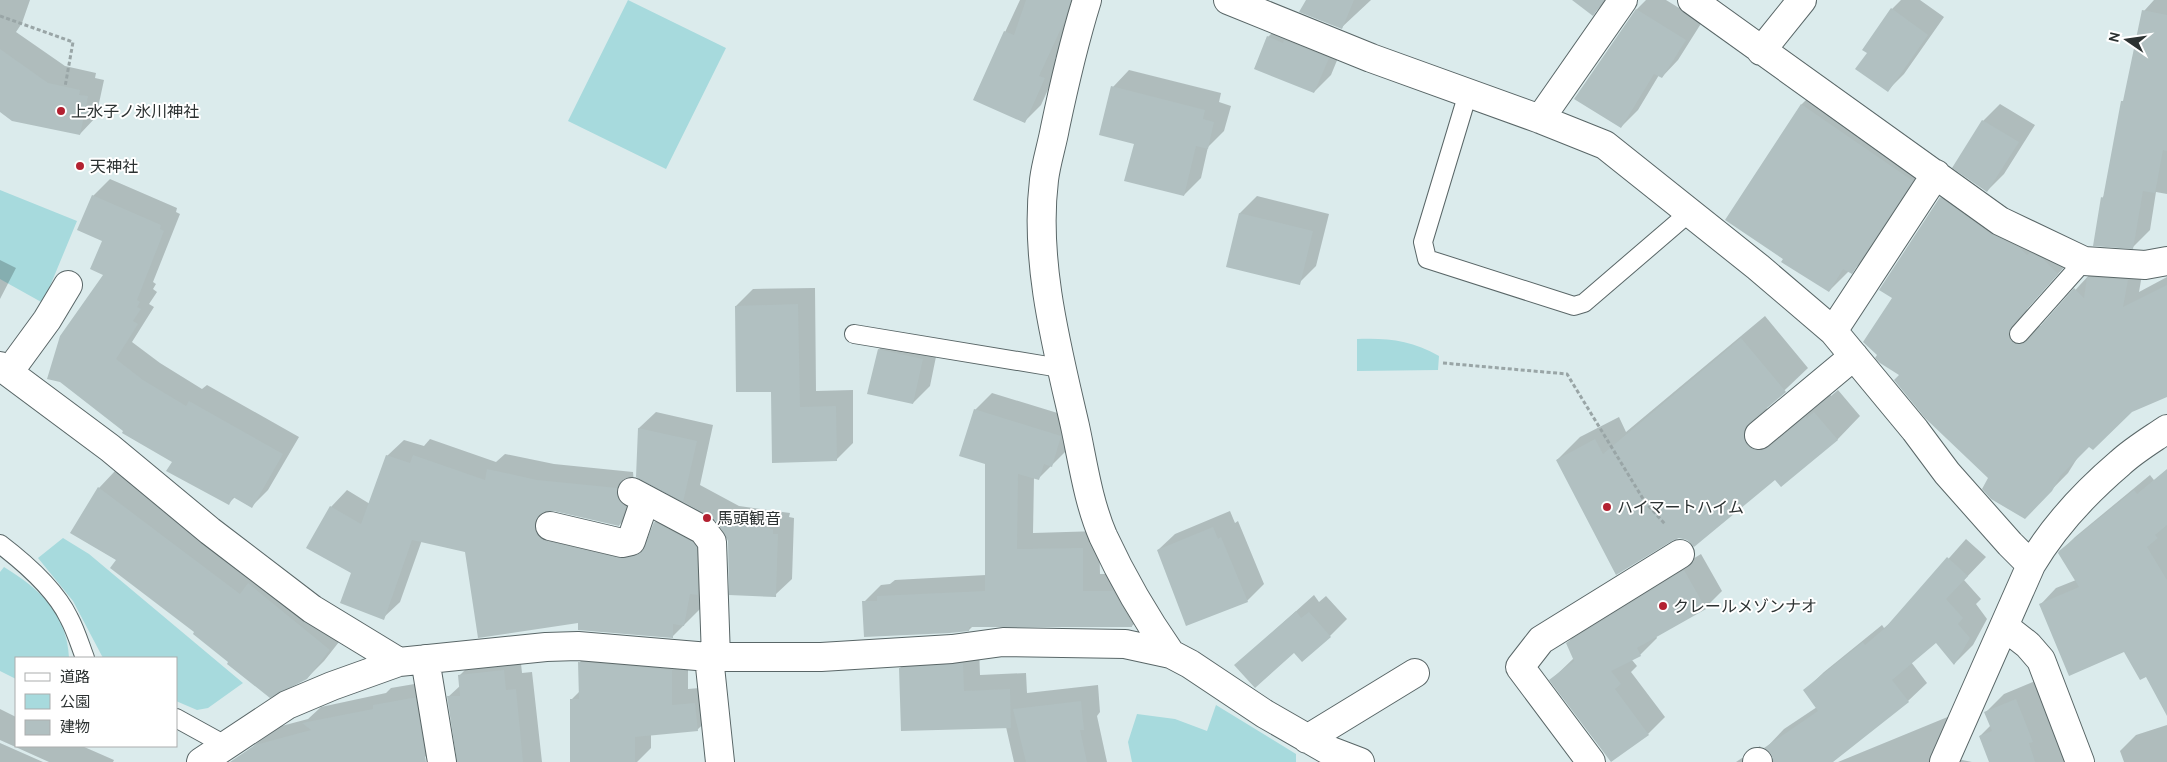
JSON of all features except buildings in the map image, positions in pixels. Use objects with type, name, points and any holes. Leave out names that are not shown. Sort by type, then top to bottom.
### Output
[{"type":"street","points":[[1087,0],[1071,54],[1044,180],[1042,220],[1044,256],[1060,368],[1088,492],[1103,534],[1122,575],[1171,654]]},
{"type":"street","points":[[1228,0],[1371,58],[1540,119],[1604,145],[1690,212],[1833,331],[1947,473],[2031,565]]},
{"type":"street","points":[[1540,119],[1623,0]]},
{"type":"street","points":[[1692,0],[2000,221],[2084,261],[2146,265],[2167,261]]},
{"type":"street","points":[[1762,50],[1802,0]]},
{"type":"street","points":[[1833,331],[1936,174]]},
{"type":"street","points":[[68,285],[47,320],[5,369],[110,448],[210,531],[312,609],[399,662]]},
{"type":"street","points":[[1759,436],[1854,356]]},
{"type":"street","points":[[1944,762],[2031,565],[2046,541],[2085,496],[2121,462],[2167,429]]},
{"type":"street","points":[[550,526],[622,543],[630,541],[638,496],[703,530],[712,542],[712,658],[720,762]]},
{"type":"street","points":[[1592,762],[1520,667],[1541,640],[1680,554]]},
{"type":"street","points":[[2005,627],[2028,645],[2041,660],[2080,762]]},
{"type":"street","points":[[201,762],[287,705],[332,686],[399,662],[546,647],[578,646],[712,658],[821,657],[952,649],[1003,642],[1125,644],[1171,654],[1190,664],[1317,750],[1360,762]]},
{"type":"street","points":[[425,659],[442,762]]},
{"type":"street","points":[[1317,750],[1415,673]]},
{"type":"lane","points":[[1468,93],[1423,242],[1427,259],[1574,306],[1584,302],[1690,212]]},
{"type":"lane","points":[[2019,334],[2084,261]]},
{"type":"lane","points":[[854,334],[1060,368]]},
{"type":"lane","points":[[0,544],[45,584],[69,617],[85,657]]},
{"type":"lane","points":[[178,719],[225,745]]},
{"type":"path","points":[[0,16],[73,42],[65,87]]},
{"type":"path","points":[[1443,362],[1567,374],[1645,502],[1663,521],[1680,554]]},
{"type":"green space","points":[[628,0],[726,48],[666,169],[568,121]]},
{"type":"green space","points":[[0,190],[77,221],[43,303],[0,279]]},
{"type":"green space","points":[[1357,339],[1399,341],[1419,346],[1439,356],[1438,370],[1357,371]]},
{"type":"green space","points":[[63,538],[89,554],[243,683],[208,708],[197,710],[178,702],[178,657],[102,657],[73,601],[38,558]]},
{"type":"green space","points":[[4,567],[17,575],[49,604],[63,628],[69,657],[15,657],[15,678],[0,671],[0,572]]},
{"type":"green space","points":[[1216,705],[1296,754],[1296,762],[1132,762],[1128,742],[1137,714],[1175,719],[1207,731]]},
{"type":"place","name":"上水子ノ氷川神社","points":[[61,111]]},
{"type":"place","name":"天神社","points":[[80,166]]},
{"type":"place","name":"ハイマートハイム","points":[[1607,507]]},
{"type":"place","name":"馬頭観音","points":[[707,518]]},
{"type":"place","name":"クレールメゾンナオ","points":[[1663,606]]}]
